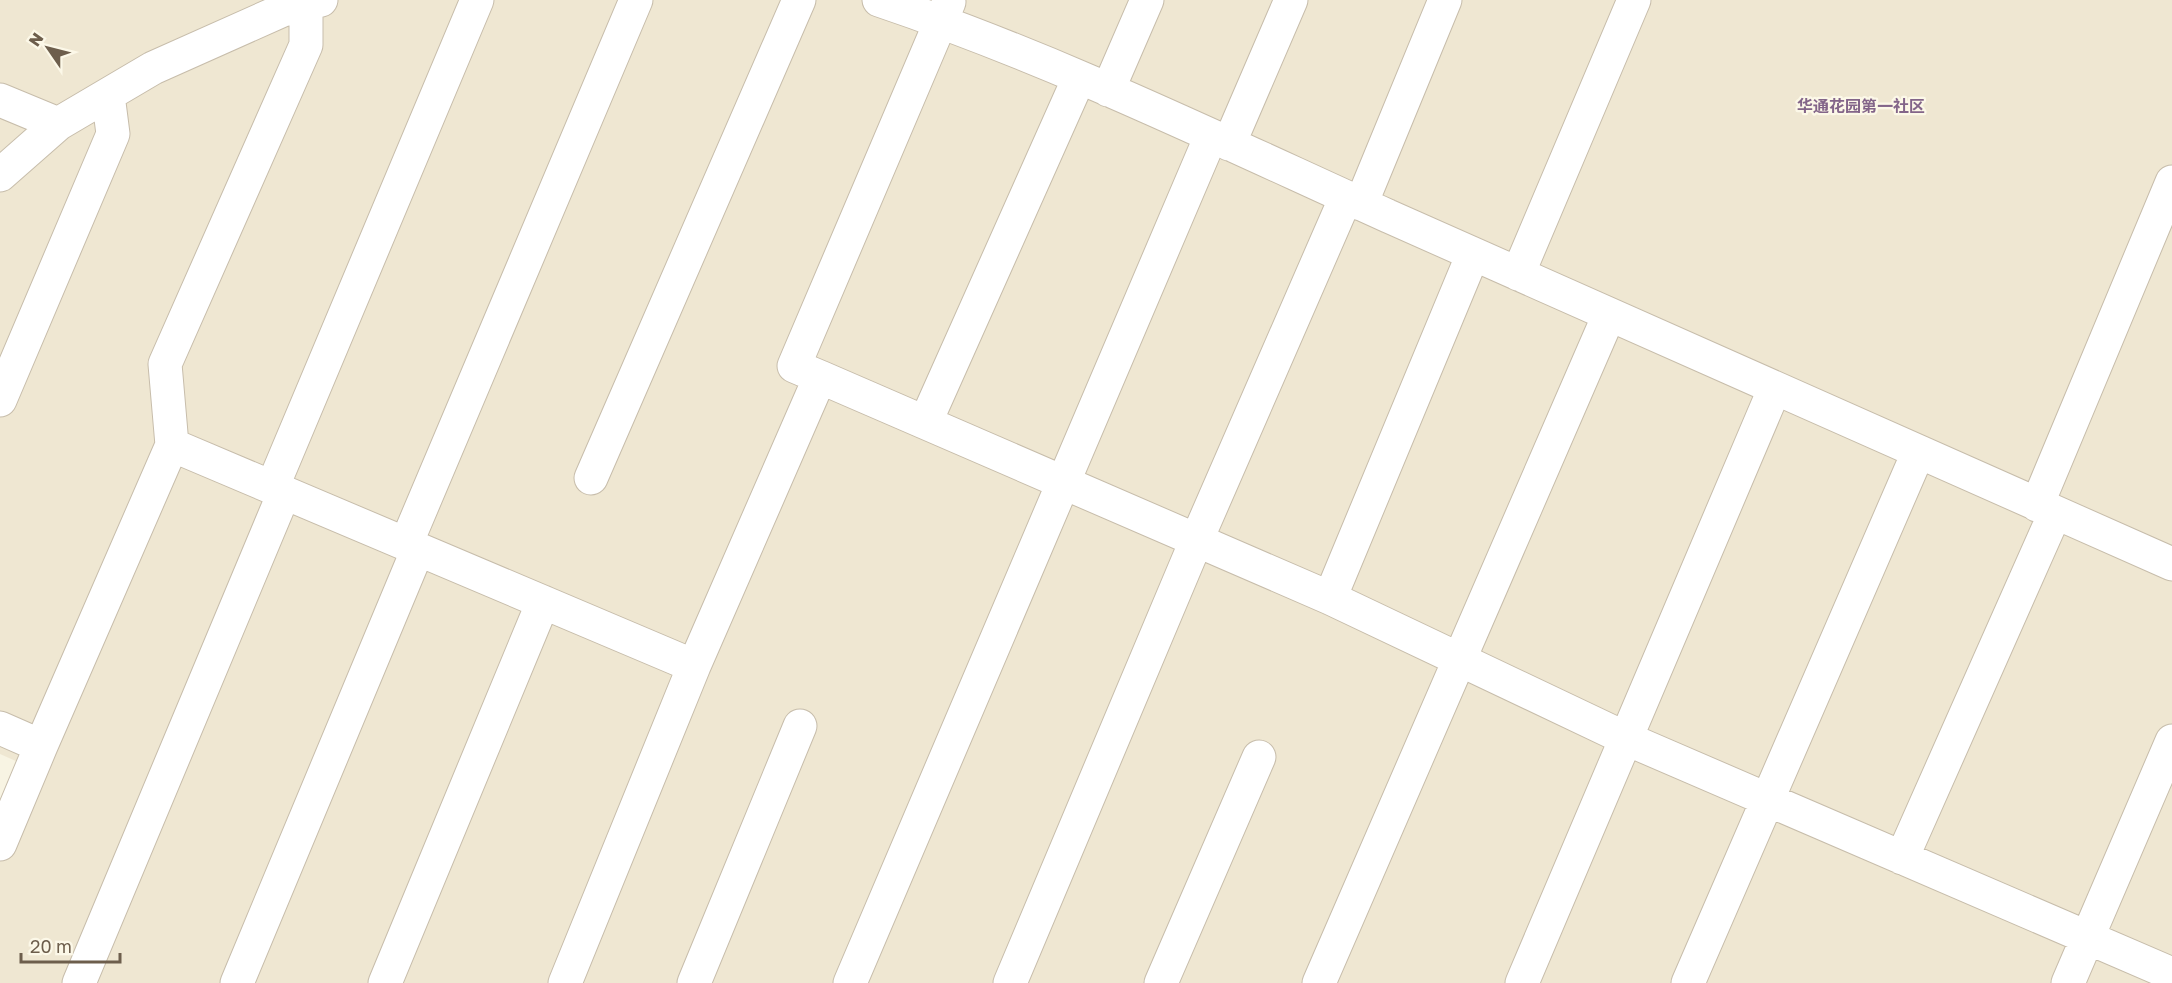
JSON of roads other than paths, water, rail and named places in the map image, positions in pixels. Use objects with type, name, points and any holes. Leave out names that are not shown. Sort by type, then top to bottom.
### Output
[{"type":"street","points":[[78,983],[477,0]]},
{"type":"street","points":[[237,983],[412,547],[636,0]]},
{"type":"street","points":[[591,478],[799,0]]},
{"type":"street","points":[[879,0],[945,10],[1093,84],[1774,390],[2046,509],[2170,556]]},
{"type":"street","points":[[926,421],[1093,84],[1147,0]]},
{"type":"street","points":[[850,983],[1065,481],[1220,140],[1291,0]]},
{"type":"street","points":[[1010,983],[1197,539],[1445,0]]},
{"type":"street","points":[[1518,274],[1634,0]]},
{"type":"street","points":[[0,175],[58,124],[153,68],[297,3],[306,45],[165,364],[172,445],[0,844]]},
{"type":"street","points":[[945,10],[794,366],[1065,481],[1329,598],[1627,739],[2172,974]]},
{"type":"street","points":[[0,400],[113,134],[108,95]]},
{"type":"street","points":[[0,100],[58,124]]},
{"type":"street","points":[[1902,858],[2046,509],[2172,182]]},
{"type":"street","points":[[1329,598],[1473,254]]},
{"type":"street","points":[[1319,983],[1458,658],[1609,315]]},
{"type":"street","points":[[565,983],[694,666],[820,376]]},
{"type":"street","points":[[1522,983],[1774,390]]},
{"type":"street","points":[[172,445],[694,666]]},
{"type":"street","points":[[1688,983],[1918,453]]},
{"type":"street","points":[[385,983],[543,602]]},
{"type":"street","points":[[694,983],[800,726]]},
{"type":"street","points":[[0,728],[41,746]]},
{"type":"street","points":[[2068,983],[2172,741]]},
{"type":"street","points":[[1161,983],[1258,756]]},
{"type":"district","name":"华通花园第一社区","points":[[1861,106]]}]
